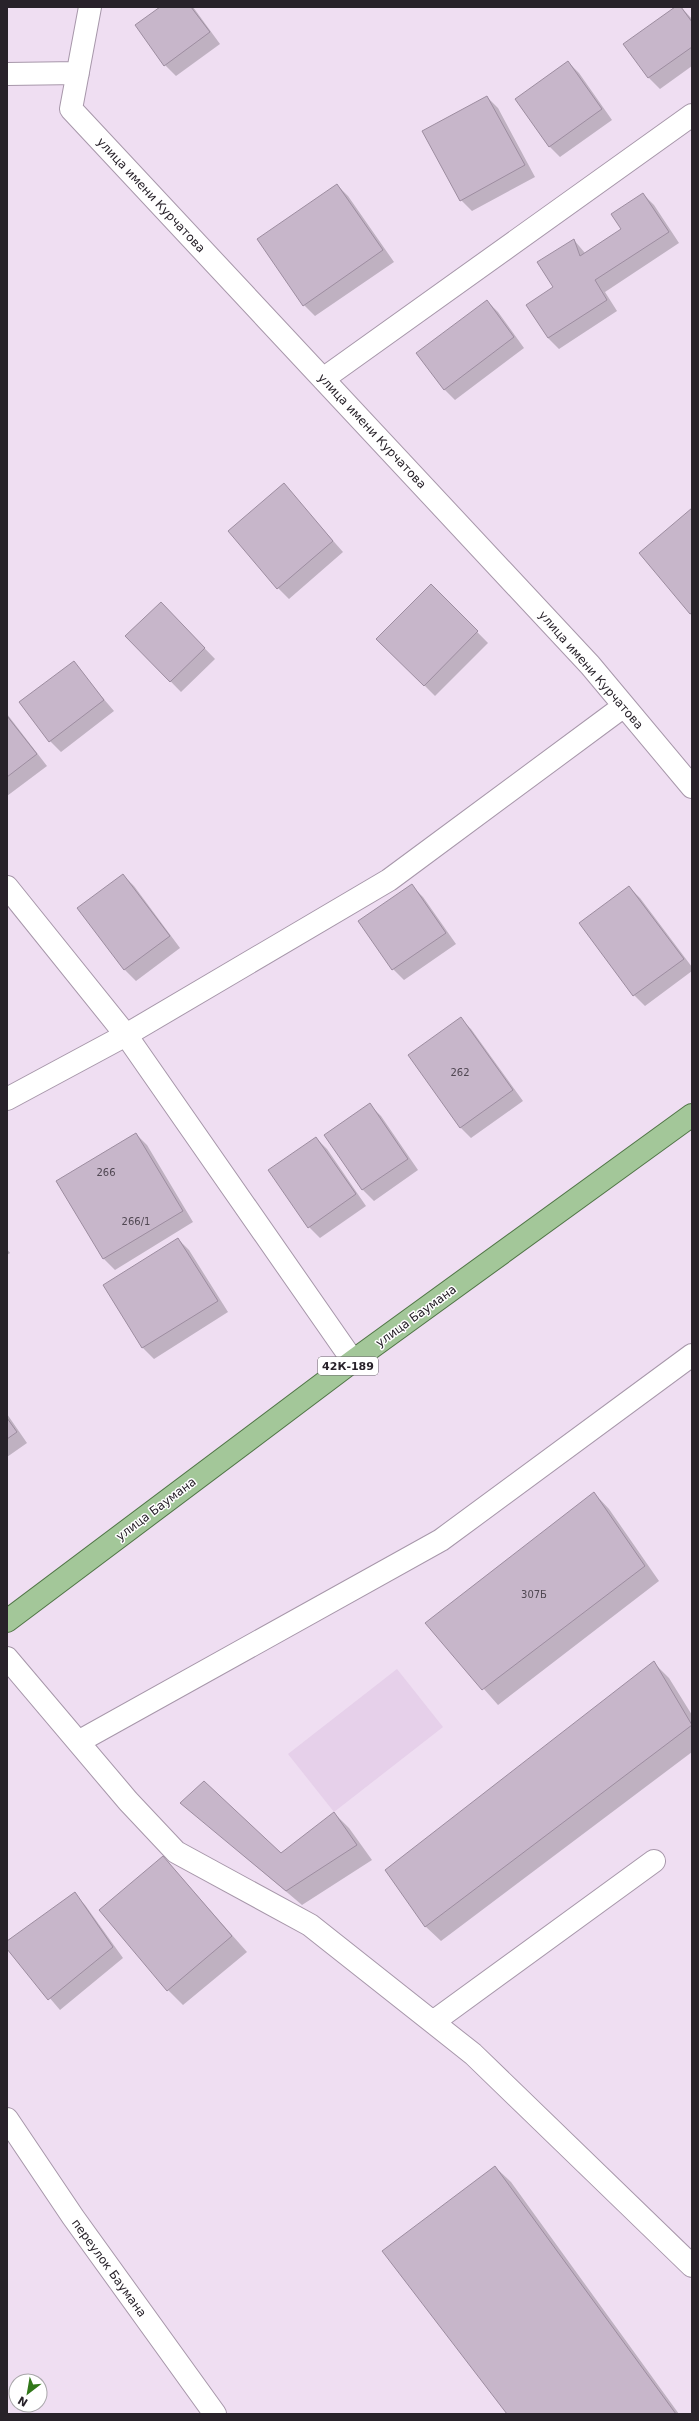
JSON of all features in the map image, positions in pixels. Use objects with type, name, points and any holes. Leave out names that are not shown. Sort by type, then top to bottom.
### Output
[{"type":"main road","name":"улица Баумана","points":[[7,1621],[353,1361],[692,1115]]},
{"type":"street","name":"улица имени Курчатова","points":[[90,7],[71,109],[590,665],[692,787]]},
{"type":"street","points":[[7,74],[78,72]]},
{"type":"street","points":[[323,379],[692,115]]},
{"type":"street","points":[[7,1099],[126,1034],[389,880],[624,706]]},
{"type":"street","points":[[7,887],[126,1034],[353,1361]]},
{"type":"street","points":[[78,1742],[441,1540],[692,1355]]},
{"type":"street","points":[[7,1658],[128,1801],[176,1852],[310,1925],[473,2054],[692,2266]]},
{"type":"street","points":[[433,2022],[654,1861]]},
{"type":"street","name":"переулок Баумана","points":[[7,2119],[78,2223],[214,2414]]},
{"type":"shaded area","points":[[397,1669],[443,1727],[334,1812],[288,1754]]},
{"type":"building","points":[[160,7],[191,7],[210,32],[164,66],[135,25]]},
{"type":"building","points":[[675,7],[681,7],[692,22],[692,47],[648,78],[623,44]]},
{"type":"building","points":[[568,61],[602,109],[549,147],[515,99]]},
{"type":"building","points":[[487,96],[525,165],[460,201],[422,131]]},
{"type":"building","points":[[337,184],[383,250],[303,306],[257,239]]},
{"type":"building","points":[[643,193],[669,232],[595,280],[607,300],[548,338],[526,305],[553,287],[537,262],[574,239],[580,256],[621,229],[611,214]]},
{"type":"building","points":[[487,300],[514,337],[444,390],[416,353]]},
{"type":"building","points":[[284,483],[333,541],[277,589],[228,531]]},
{"type":"building","points":[[692,508],[692,613],[690,614],[639,553]]},
{"type":"building","points":[[431,584],[478,631],[424,686],[376,639]]},
{"type":"building","points":[[161,602],[205,648],[170,682],[125,636]]},
{"type":"building","points":[[74,661],[104,700],[49,742],[19,702]]},
{"type":"building","points":[[7,716],[37,754],[7,777]]},
{"type":"building","points":[[123,874],[170,936],[124,970],[77,908]]},
{"type":"building","points":[[412,884],[446,933],[392,970],[358,921]]},
{"type":"building","points":[[629,886],[684,959],[633,996],[579,923]]},
{"type":"building","points":[[461,1017],[513,1090],[460,1128],[408,1055]]},
{"type":"building","points":[[370,1103],[408,1159],[362,1190],[324,1135]]},
{"type":"building","points":[[136,1133],[183,1211],[103,1259],[56,1181]]},
{"type":"building","points":[[316,1137],[356,1194],[308,1228],[268,1170]]},
{"type":"building","points":[[178,1238],[218,1301],[142,1348],[103,1285]]},
{"type":"building","points":[[7,1418],[17,1432],[7,1439]]},
{"type":"building","points":[[594,1492],[645,1566],[482,1690],[425,1623]]},
{"type":"building","points":[[654,1661],[692,1725],[425,1927],[385,1870]]},
{"type":"building","points":[[204,1781],[281,1853],[334,1812],[357,1845],[286,1891],[180,1803]]},
{"type":"building","points":[[163,1856],[232,1936],[167,1991],[99,1910]]},
{"type":"building","points":[[75,1892],[113,1947],[48,2000],[7,1949],[7,1941]]},
{"type":"building","points":[[495,2166],[676,2414],[507,2414],[382,2251]]}]
